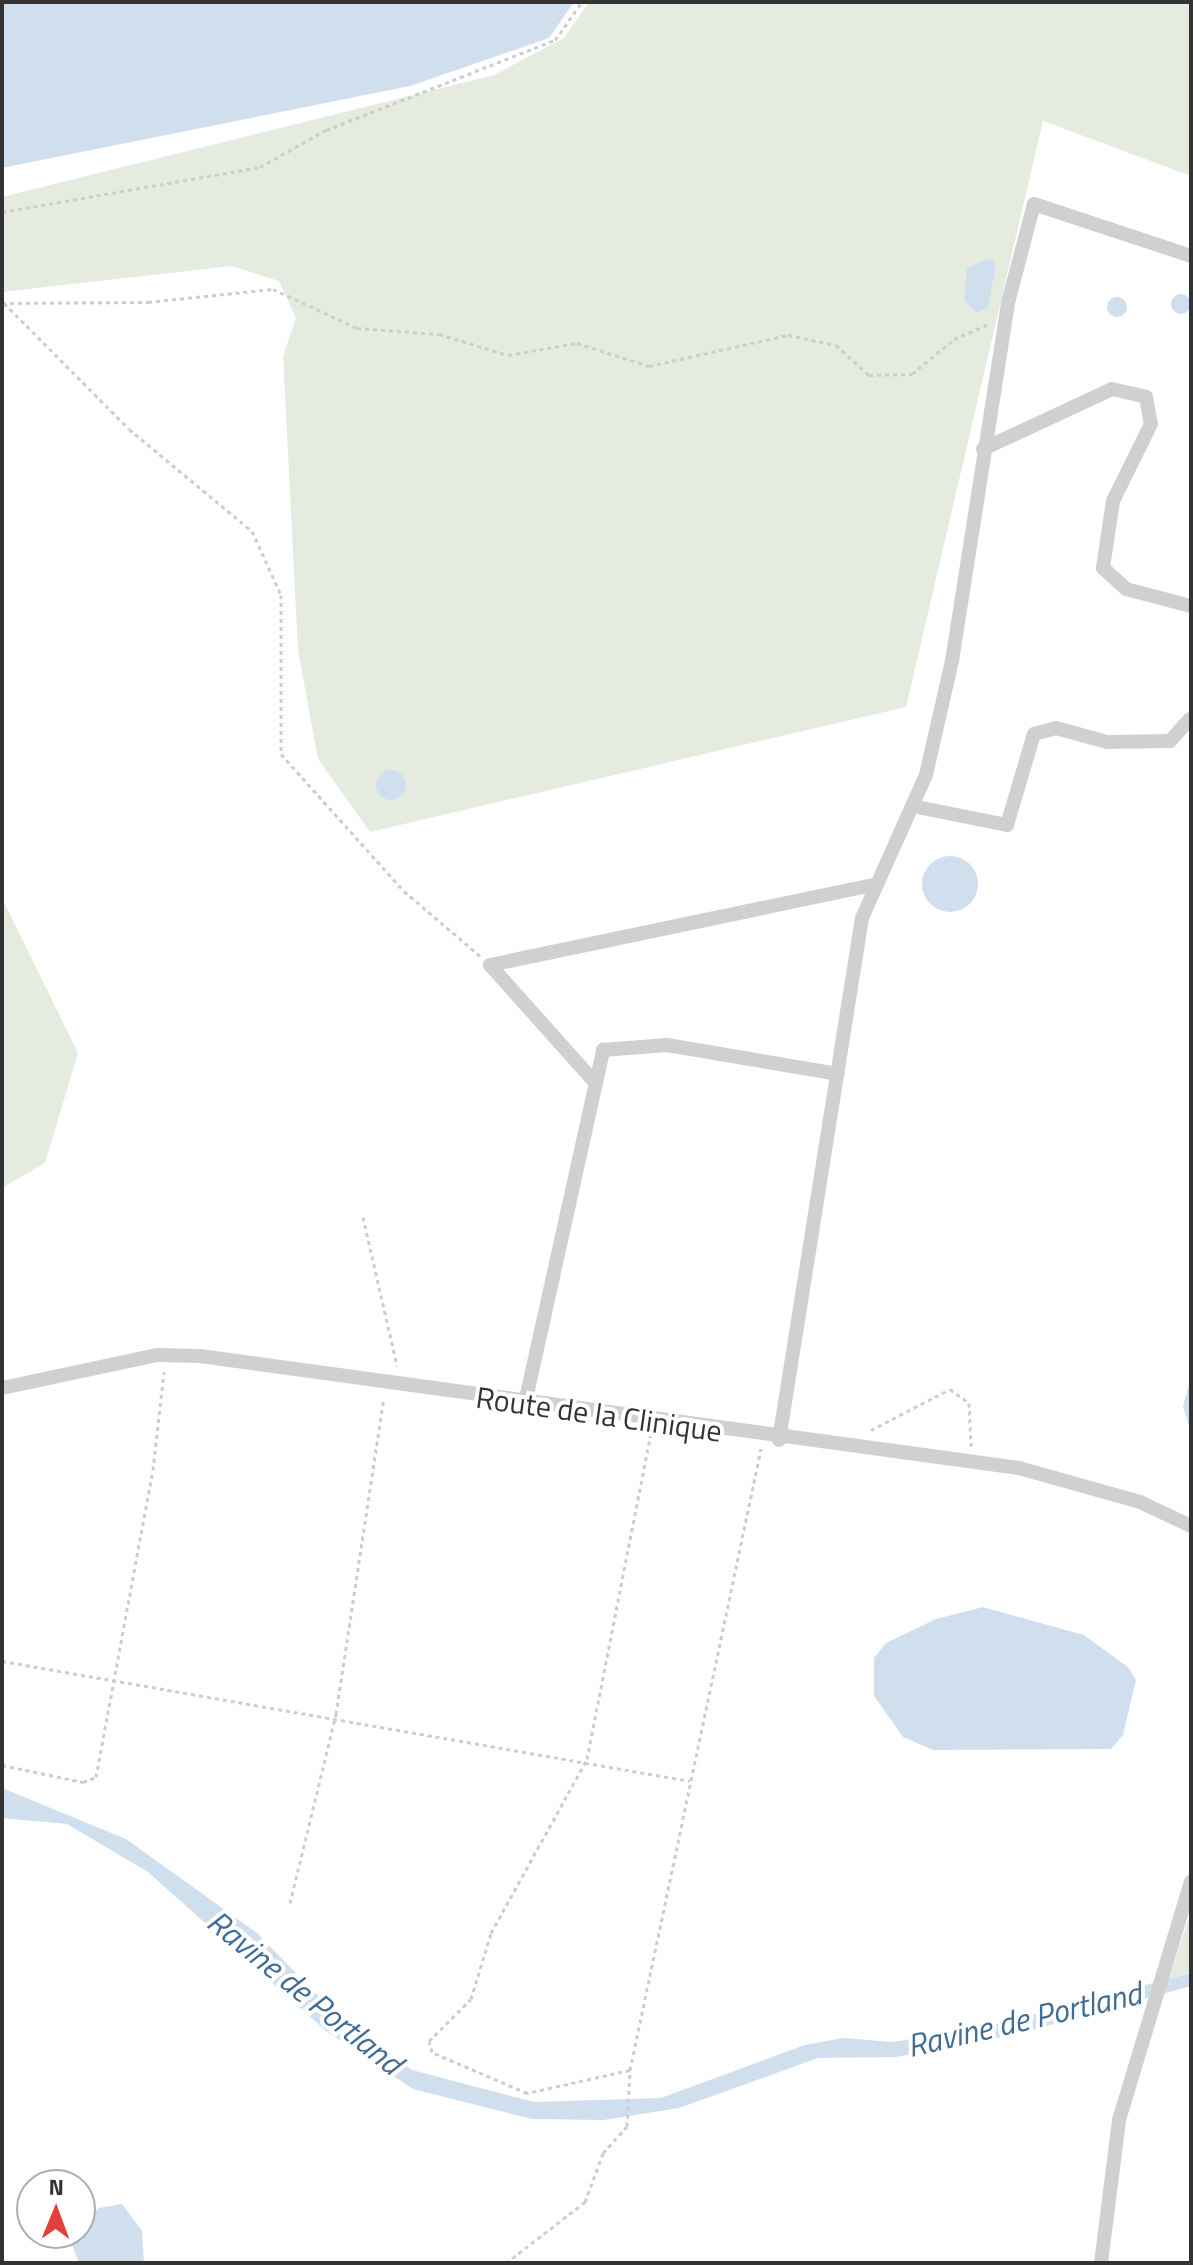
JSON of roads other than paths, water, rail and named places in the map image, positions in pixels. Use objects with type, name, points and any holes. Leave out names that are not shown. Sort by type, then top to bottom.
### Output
[{"type":"street","points":[[779,1440],[872,885],[912,806],[952,661],[983,449],[1007,317],[1034,204],[1191,256]]},
{"type":"street","points":[[983,449],[1112,389],[1146,397],[1151,424],[1113,501],[1103,568],[1126,589],[1191,606]]},
{"type":"street","points":[[912,806],[1007,825],[1015,816],[1034,734],[1056,728],[1107,742],[1170,741],[1190,719]]},
{"type":"street","points":[[592,1079],[490,965],[872,885]]},
{"type":"street","points":[[525,1403],[592,1079],[603,1050],[632,1042],[838,1074]]},
{"type":"street","name":"Route de la Clinique","points":[[2,1388],[165,1355],[779,1440],[973,1461],[1103,1490],[1191,1526]]},
{"type":"street","points":[[1101,2263],[1113,2143],[1191,1882]]},
{"type":"water","points":[[2,2],[574,2],[549,38],[410,86],[2,168]]},
{"type":"water","points":[[990,258],[996,265],[988,308],[976,313],[964,300],[967,268]]},
{"type":"water","points":[[1181,294],[1188,297],[1191,304],[1188,311],[1181,314],[1174,311],[1171,304],[1174,297]]},
{"type":"water","points":[[1117,297],[1124,300],[1127,307],[1124,314],[1117,317],[1110,314],[1107,307],[1110,300]]},
{"type":"water","points":[[391,770],[402,774],[406,785],[402,796],[391,800],[380,796],[376,785],[380,774]]},
{"type":"water","points":[[950,856],[970,864],[978,884],[970,904],[950,912],[930,904],[922,884],[930,864]]},
{"type":"water","points":[[1191,1378],[1191,1433],[1183,1406]]},
{"type":"water","points":[[983,1607],[1084,1635],[1129,1668],[1136,1680],[1123,1735],[1111,1749],[933,1750],[903,1737],[874,1696],[874,1658],[886,1643],[936,1619]]},
{"type":"water","name":"Ravine de Portland","points":[[2,1788],[126,1839],[257,1933],[351,2030],[412,2070],[534,2102],[661,2098],[805,2045],[843,2038],[893,2042],[993,2025],[1191,1973],[1191,1986],[1017,2034],[896,2057],[818,2058],[679,2108],[604,2120],[532,2119],[413,2089],[326,2031],[148,1872],[67,1824],[2,1818]]},
{"type":"water","points":[[122,2204],[142,2231],[144,2263],[79,2263],[74,2249],[96,2249],[96,2211]]}]
